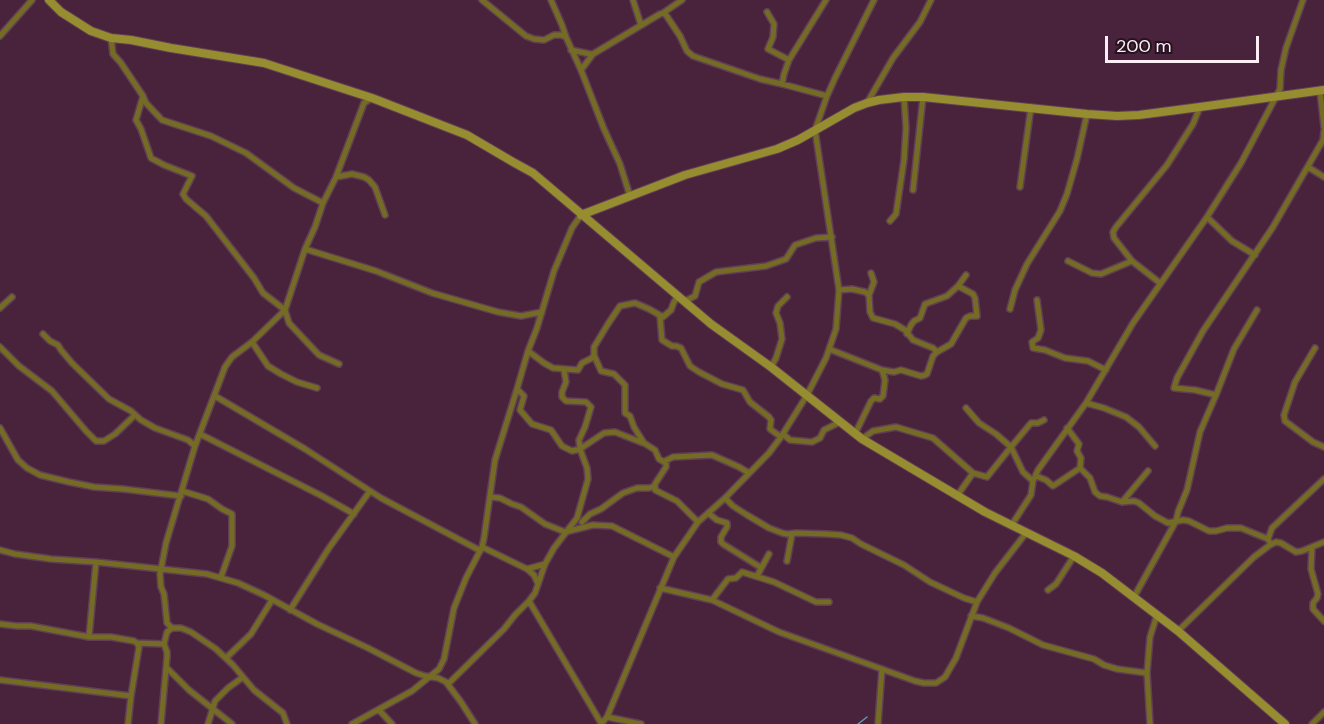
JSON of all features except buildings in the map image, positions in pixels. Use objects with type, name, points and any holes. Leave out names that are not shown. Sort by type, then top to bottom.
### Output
[{"type":"main road","points":[[49,0],[73,21],[111,38],[264,63],[372,98],[467,135],[533,174],[711,324],[771,367],[858,437],[957,496],[1011,526],[1074,556],[1102,573],[1178,631],[1285,724]]},
{"type":"main road","points":[[581,215],[685,175],[777,149],[879,99],[923,97],[1117,116],[1322,91]]},
{"type":"street","points":[[0,36],[32,0]]},
{"type":"street","points":[[482,0],[526,36],[544,40],[554,35],[566,37]]},
{"type":"street","points":[[551,0],[620,164],[630,196]]},
{"type":"street","points":[[633,0],[641,25]]},
{"type":"street","points":[[581,70],[594,54],[682,0]]},
{"type":"street","points":[[782,84],[789,60],[826,0]]},
{"type":"street","points":[[529,601],[601,723],[607,717],[674,557],[698,522],[750,473],[782,436],[807,395],[837,328],[839,290],[815,130],[826,96],[874,0]]},
{"type":"street","points":[[867,103],[893,58],[920,22],[931,0]]},
{"type":"street","points":[[1011,526],[1031,495],[1038,470],[1086,403],[1133,323],[1207,217],[1241,163],[1280,89],[1286,48],[1303,0]]},
{"type":"street","points":[[767,12],[774,24],[773,37],[768,49],[789,60]]},
{"type":"street","points":[[663,13],[680,36],[687,51],[693,56],[760,79],[826,96]]},
{"type":"street","points":[[111,38],[113,54],[146,103],[162,120],[210,136],[246,153],[294,188],[323,203]]},
{"type":"street","points":[[571,50],[594,54]]},
{"type":"street","points":[[1213,397],[1195,390],[1174,388],[1176,378],[1203,331],[1273,227],[1323,140],[1322,91]]},
{"type":"street","points":[[143,96],[136,120],[151,158],[192,176],[183,194],[186,199],[206,216],[263,293],[285,310],[289,323],[319,355],[339,364]]},
{"type":"street","points":[[890,221],[896,214],[904,160],[906,128],[904,97]]},
{"type":"street","points":[[913,190],[923,97]]},
{"type":"street","points":[[170,630],[161,587],[161,569],[166,543],[195,446],[228,361],[252,342],[285,310],[323,203],[336,177],[364,104],[372,98]]},
{"type":"street","points":[[1020,187],[1031,107]]},
{"type":"street","points":[[1160,284],[1132,261],[1114,238],[1113,232],[1167,165],[1193,124],[1200,107]]},
{"type":"street","points":[[1010,309],[1015,290],[1027,264],[1060,211],[1067,194],[1087,114]]},
{"type":"street","points":[[1308,167],[1324,177]]},
{"type":"street","points":[[336,177],[352,174],[369,180],[375,187],[385,215]]},
{"type":"street","points":[[353,723],[412,692],[439,669],[444,659],[454,608],[481,549],[487,524],[495,460],[528,351],[554,271],[572,228],[581,215]]},
{"type":"street","points":[[1207,217],[1232,241],[1255,255]]},
{"type":"street","points":[[644,443],[630,416],[626,413],[625,385],[614,374],[601,371],[594,356],[594,347],[620,306],[635,303],[663,317],[671,310],[674,302],[695,296],[699,282],[716,272],[765,266],[786,259],[795,245],[816,238],[832,237]]},
{"type":"street","points":[[305,249],[376,271],[432,293],[498,312],[521,316],[542,312]]},
{"type":"street","points":[[1068,261],[1092,273],[1101,274],[1132,261]]},
{"type":"street","points":[[871,273],[874,282],[869,295],[870,312],[873,318],[895,324],[905,330],[913,340],[937,352]]},
{"type":"street","points":[[907,334],[914,321],[920,318],[925,304],[947,296],[966,275]]},
{"type":"street","points":[[829,349],[882,370],[894,372],[901,370],[925,375],[933,356],[951,344],[966,318],[977,316],[974,294],[958,286]]},
{"type":"street","points":[[839,290],[852,289],[869,295]]},
{"type":"street","points":[[0,308],[12,297]]},
{"type":"street","points":[[771,367],[782,339],[776,312],[778,306],[787,297]]},
{"type":"street","points":[[1036,300],[1041,330],[1038,338],[1032,342],[1033,348],[1088,362],[1106,370]]},
{"type":"street","points":[[1134,597],[1176,521],[1187,490],[1200,432],[1213,397],[1234,349],[1257,310]]},
{"type":"street","points":[[660,316],[662,340],[681,348],[690,366],[699,372],[722,384],[743,390],[750,402],[769,417],[770,429],[790,440],[812,442],[820,438],[824,430],[840,422]]},
{"type":"street","points":[[43,334],[58,345],[72,363],[109,399],[155,428],[188,440],[195,446]]},
{"type":"street","points":[[252,342],[268,366],[297,382],[317,388]]},
{"type":"street","points":[[0,347],[19,366],[52,391],[96,441],[104,441],[115,434],[135,415]]},
{"type":"street","points":[[1315,348],[1295,382],[1284,415],[1285,421],[1313,442],[1324,447]]},
{"type":"street","points":[[528,351],[553,368],[564,370],[578,370],[582,363],[594,356]]},
{"type":"street","points":[[564,370],[566,382],[562,397],[566,401],[586,402],[591,407],[579,440],[588,479],[581,522],[566,532]]},
{"type":"street","points":[[858,437],[871,401],[883,396],[885,380],[882,370]]},
{"type":"street","points":[[517,389],[524,396],[520,410],[532,424],[551,430],[562,446],[572,451],[604,433],[615,432],[644,443],[655,450],[659,459],[665,461],[673,457],[712,455],[750,473]]},
{"type":"street","points":[[214,396],[305,449],[370,491],[454,538],[527,569],[534,575],[538,584]]},
{"type":"street","points":[[1086,403],[1126,417],[1139,427],[1155,446]]},
{"type":"street","points":[[966,408],[979,423],[1011,447],[1023,472],[1035,479],[1046,480],[1053,486],[1080,468]]},
{"type":"street","points":[[858,437],[873,431],[896,427],[933,438],[973,473],[987,477],[1031,423],[1044,420]]},
{"type":"street","points":[[0,428],[18,460],[40,475],[94,487],[182,493],[208,499],[232,514],[232,546],[221,577]]},
{"type":"street","points":[[1067,428],[1079,444],[1077,451],[1081,458],[1080,468]]},
{"type":"street","points":[[200,434],[354,514]]},
{"type":"street","points":[[448,684],[529,601],[535,592],[545,564],[566,532],[622,493],[655,486],[667,465],[665,461]]},
{"type":"street","points":[[1080,468],[1090,478],[1095,492],[1100,496],[1122,502],[1134,501],[1168,523],[1189,521],[1209,531],[1241,528],[1269,542],[1281,543],[1296,552],[1324,542]]},
{"type":"street","points":[[1122,502],[1148,471]]},
{"type":"street","points":[[957,496],[973,473]]},
{"type":"street","points":[[1178,631],[1269,542],[1272,528],[1324,479]]},
{"type":"street","points":[[655,486],[658,492],[678,501],[698,522]]},
{"type":"street","points":[[290,610],[329,548],[370,491]]},
{"type":"street","points":[[490,497],[500,498],[521,507],[545,524],[566,532]]},
{"type":"street","points":[[725,498],[733,506],[769,528],[782,533],[827,534],[852,538],[904,565],[930,582],[977,602]]},
{"type":"street","points":[[708,513],[717,520],[727,523],[721,542],[760,567]]},
{"type":"street","points":[[581,522],[612,526],[674,557]]},
{"type":"street","points":[[1168,523],[1168,534]]},
{"type":"street","points":[[660,588],[712,600],[779,632],[924,683],[936,683],[945,678],[956,658],[977,602],[995,573],[1026,533]]},
{"type":"street","points":[[787,561],[792,534]]},
{"type":"street","points":[[1312,546],[1311,569],[1318,594],[1313,603],[1313,609],[1324,621]]},
{"type":"street","points":[[0,550],[51,559],[207,574],[238,583],[416,673],[438,678],[448,684],[475,724]]},
{"type":"street","points":[[757,576],[769,554]]},
{"type":"street","points":[[1048,590],[1056,584],[1074,556]]},
{"type":"street","points":[[89,637],[96,562]]},
{"type":"street","points":[[527,569],[545,564]]},
{"type":"street","points":[[712,600],[729,578],[736,578],[742,572],[774,582],[818,602],[829,602]]},
{"type":"street","points":[[226,658],[252,634],[272,600]]},
{"type":"street","points":[[1150,724],[1147,673],[1150,637],[1157,615]]},
{"type":"street","points":[[971,616],[1008,628],[1043,645],[1094,659],[1104,665],[1147,673]]},
{"type":"street","points":[[0,624],[31,626],[89,637],[111,637],[137,643],[164,644]]},
{"type":"street","points":[[161,724],[167,668],[165,636],[170,630],[181,628],[191,632],[226,658],[254,690],[283,712],[287,724]]},
{"type":"street","points":[[128,724],[138,652],[137,643]]},
{"type":"street","points":[[167,668],[189,690],[232,724]]},
{"type":"street","points":[[878,724],[882,669]]},
{"type":"street","points":[[208,724],[215,701],[243,677]]},
{"type":"street","points":[[0,680],[131,696]]},
{"type":"street","points":[[379,710],[392,724]]},
{"type":"street","points":[[1312,724],[1324,712]]},
{"type":"street","points":[[607,717],[641,724]]},
{"type":"waterway","points":[[858,724],[867,717]]}]
